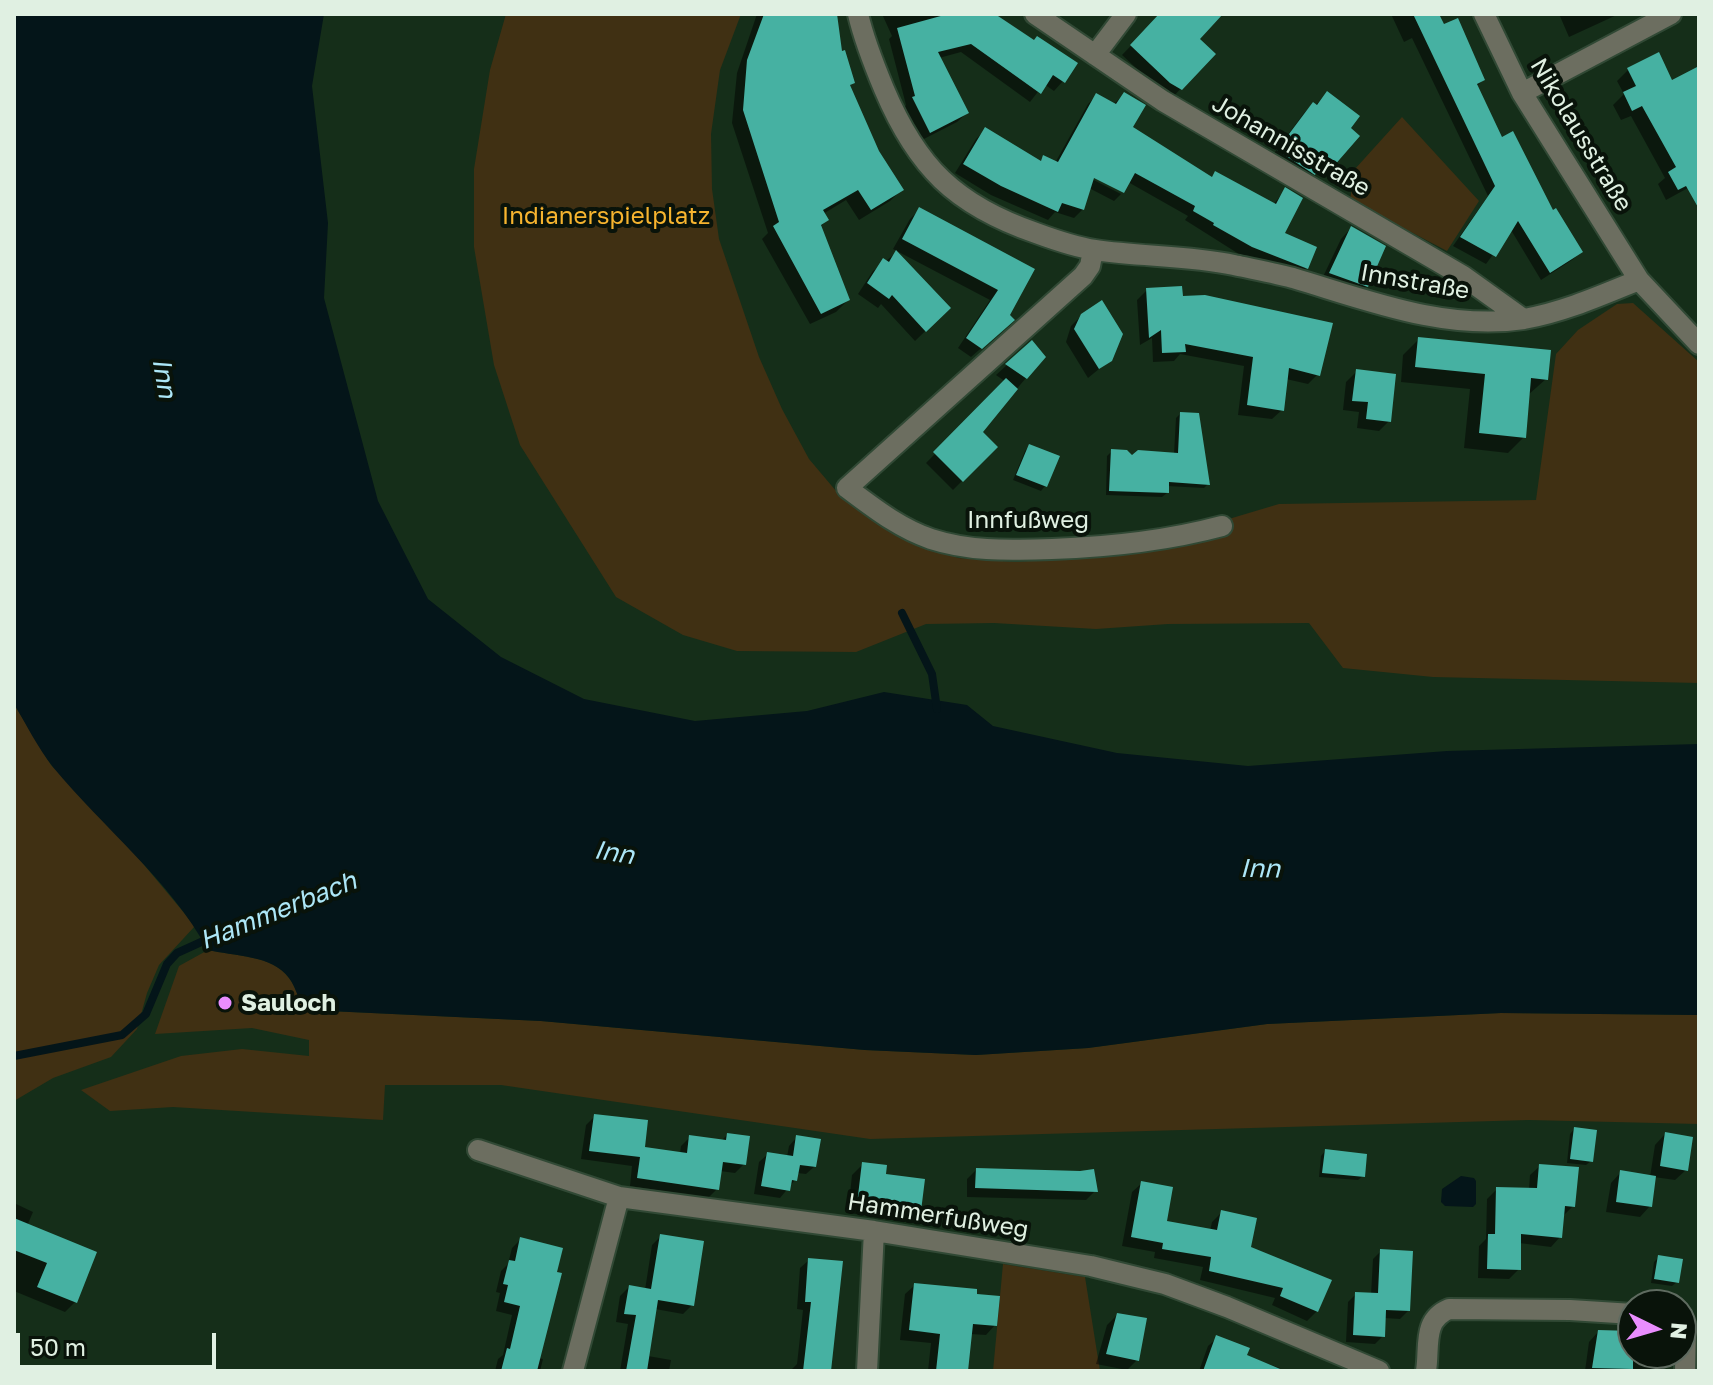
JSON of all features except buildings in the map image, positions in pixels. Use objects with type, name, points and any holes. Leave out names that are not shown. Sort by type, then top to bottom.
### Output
[{"type":"street","name":"Innstraße","points":[[858,14],[896,119],[915,151],[939,178],[969,201],[1018,227],[1093,250],[1221,262],[1292,278],[1352,298],[1409,312],[1466,319],[1523,319],[1581,304],[1639,280]]},
{"type":"street","name":"Johannisstraße","points":[[1035,14],[1163,101],[1463,276],[1523,319]]},
{"type":"street","points":[[1095,55],[1126,14]]},
{"type":"street","name":"Nikolausstraße","points":[[1484,14],[1522,93],[1639,280]]},
{"type":"street","points":[[1522,93],[1671,14]]},
{"type":"street","name":"Innfußweg","points":[[1093,250],[1090,266],[1083,276],[847,488],[894,522],[928,538],[959,547],[997,551],[1126,545],[1175,538],[1222,526]]},
{"type":"street","points":[[1639,280],[1699,344]]},
{"type":"street","name":"Hammerfußweg","points":[[478,1150],[619,1197],[874,1231],[1091,1266],[1165,1284],[1379,1371]]},
{"type":"street","points":[[573,1371],[619,1197]]},
{"type":"street","points":[[867,1371],[874,1231]]},
{"type":"street","points":[[1426,1371],[1431,1322],[1439,1313],[1449,1309],[1617,1313]]},
{"type":"green space","name":"Indianerspielplatz","points":[[506,14],[741,14],[720,70],[711,134],[712,189],[719,239],[759,357],[809,459],[842,498],[914,541],[958,558],[1017,562],[1115,553],[1279,504],[1536,500],[1556,354],[1578,330],[1617,304],[1633,303],[1699,362],[1699,683],[1433,677],[1343,668],[1309,623],[1168,624],[1096,629],[994,623],[926,624],[856,652],[737,651],[683,635],[616,597],[520,445],[494,365],[474,247],[474,169],[490,70]]},
{"type":"green space","points":[[1402,117],[1479,201],[1447,251],[1350,200],[1355,169]]},
{"type":"green space","points":[[14,704],[51,765],[135,854],[195,926],[159,965],[137,1029],[111,1057],[53,1078],[14,1101]]},
{"type":"green space","points":[[208,950],[252,958],[282,970],[308,1010],[541,1021],[865,1050],[976,1055],[1088,1048],[1267,1024],[1501,1013],[1699,1015],[1699,1124],[1529,1120],[870,1139],[501,1085],[385,1085],[383,1120],[173,1107],[110,1111],[81,1090],[181,1056],[242,1049],[309,1056],[309,1040],[252,1028],[155,1034],[179,966]]},
{"type":"green space","points":[[1003,1264],[1085,1277],[1100,1371],[993,1371]]},
{"type":"water","name":"Inn","points":[[14,14],[324,14],[312,86],[328,223],[324,298],[378,501],[428,599],[501,657],[584,699],[695,721],[807,711],[884,692],[967,705],[993,726],[1117,753],[1248,766],[1447,751],[1699,744],[1699,1015],[1501,1013],[1267,1024],[1088,1048],[976,1055],[865,1050],[541,1021],[308,1010],[282,970],[252,958],[208,950],[155,877],[53,767],[14,704]]},
{"type":"water","points":[[1461,1176],[1476,1181],[1476,1204],[1473,1207],[1445,1206],[1441,1202],[1442,1189]]},
{"type":"waterway","points":[[902,613],[932,674],[937,709]]},
{"type":"waterway","name":"Hammerbach","points":[[14,1056],[122,1035],[146,1014],[167,964],[177,953],[210,938]]},
{"type":"place","name":"Sauloch","points":[[225,1003]]}]
